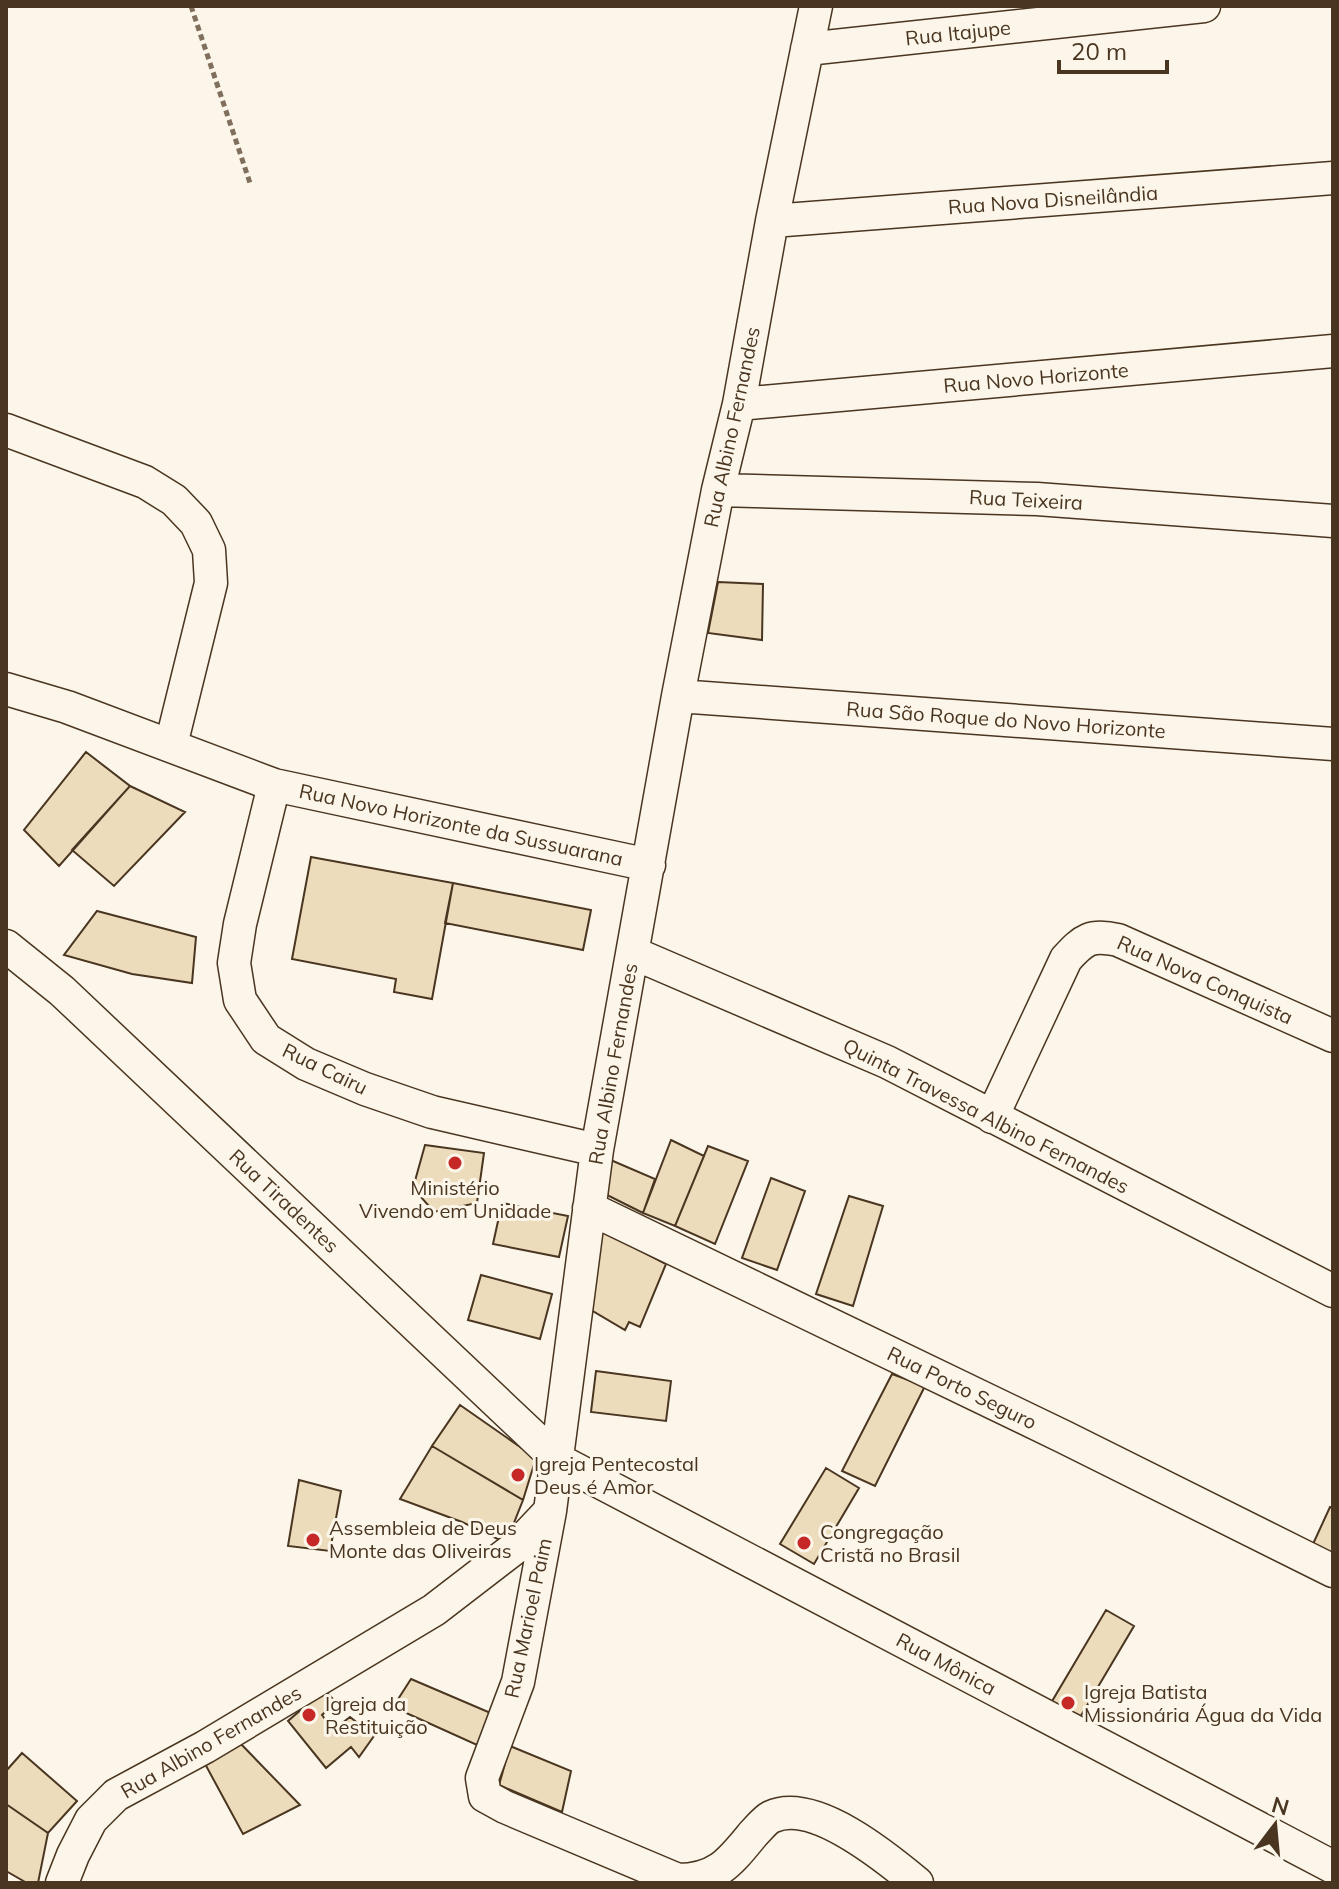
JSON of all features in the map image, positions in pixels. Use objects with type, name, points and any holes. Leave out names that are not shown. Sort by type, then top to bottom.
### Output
[{"type":"street","name":"Rua Albino Fernandes","points":[[62,1883],[91,1820],[116,1795],[218,1740],[434,1610],[516,1547],[550,1511],[597,1150],[678,696],[718,490],[739,404],[816,6]]},
{"type":"street","name":"Rua Itajupe","points":[[807,49],[1204,6]]},
{"type":"street","name":"Rua Nova Disneilândia","points":[[772,221],[1333,178]]},
{"type":"street","name":"Rua Novo Horizonte","points":[[739,404],[1333,351]]},
{"type":"street","points":[[6,430],[145,482],[174,500],[196,523],[209,550],[211,583],[171,745]]},
{"type":"street","name":"Rua Teixeira","points":[[718,490],[1037,499],[1333,521]]},
{"type":"street","name":"Rua Novo Horizonte da Sussuarana","points":[[6,689],[67,707],[274,785],[649,865]]},
{"type":"street","name":"Rua São Roque do Novo Horizonte","points":[[678,696],[1333,744]]},
{"type":"street","name":"Rua Cairu","points":[[274,785],[240,924],[234,963],[240,1000],[266,1039],[306,1064],[432,1112],[597,1150]]},
{"type":"street","name":"Rua Nova Conquista","points":[[992,1117],[1066,959],[1082,941],[1101,937],[1118,940],[1333,1036]]},
{"type":"street","name":"Rua Tiradentes","points":[[6,946],[62,991],[558,1460]]},
{"type":"street","name":"Quinta Travessa Albino Fernandes","points":[[633,953],[887,1062],[1333,1291]]},
{"type":"street","name":"Rua Porto Seguro","points":[[589,1208],[1064,1437],[1333,1571]]},
{"type":"street","name":"Rua Mônica","points":[[558,1460],[1333,1867]]},
{"type":"street","name":"Rua Marioel Paim","points":[[550,1511],[518,1682],[482,1778],[485,1796],[534,1820],[678,1880],[697,1880],[716,1872],[771,1817],[793,1814],[843,1830],[885,1856],[917,1883]]},
{"type":"path","points":[[191,6],[251,186]]},
{"type":"building","points":[[718,582],[763,584],[762,640],[708,633]]},
{"type":"building","points":[[86,752],[130,786],[59,866],[24,830]]},
{"type":"building","points":[[130,786],[185,812],[114,886],[72,850]]},
{"type":"building","points":[[311,857],[453,883],[432,999],[394,992],[396,979],[292,959]]},
{"type":"building","points":[[453,883],[591,910],[583,950],[445,923]]},
{"type":"building","points":[[97,911],[196,937],[192,983],[132,974],[64,955]]},
{"type":"building","points":[[671,1140],[704,1156],[675,1226],[643,1213]]},
{"type":"building","points":[[425,1145],[484,1153],[477,1203],[434,1212],[413,1188]]},
{"type":"building","points":[[708,1146],[748,1161],[715,1244],[675,1226]]},
{"type":"building","points":[[606,1158],[655,1179],[643,1213],[597,1190]]},
{"type":"building","points":[[771,1178],[805,1191],[777,1270],[742,1258]]},
{"type":"building","points":[[849,1196],[883,1206],[853,1306],[816,1294]]},
{"type":"building","points":[[502,1203],[568,1216],[559,1257],[493,1244]]},
{"type":"building","points":[[601,1230],[666,1264],[640,1327],[629,1322],[625,1330],[586,1307]]},
{"type":"building","points":[[481,1275],[552,1294],[540,1339],[468,1320]]},
{"type":"building","points":[[596,1371],[671,1381],[666,1421],[591,1412]]},
{"type":"building","points":[[892,1374],[925,1386],[875,1486],[842,1471]]},
{"type":"building","points":[[460,1405],[536,1458],[523,1500],[432,1446]]},
{"type":"building","points":[[432,1446],[523,1500],[506,1543],[462,1522],[400,1499]]},
{"type":"building","points":[[826,1468],[859,1488],[814,1564],[780,1544]]},
{"type":"building","points":[[299,1480],[341,1491],[330,1551],[288,1546]]},
{"type":"building","points":[[1330,1507],[1333,1508],[1333,1554],[1313,1544]]},
{"type":"building","points":[[1106,1610],[1134,1626],[1079,1719],[1051,1703]]},
{"type":"building","points":[[411,1679],[493,1714],[477,1745],[393,1707]]},
{"type":"building","points":[[324,1690],[336,1702],[322,1715],[333,1730],[350,1717],[374,1736],[359,1757],[351,1747],[326,1768],[288,1721]]},
{"type":"building","points":[[239,1742],[300,1805],[243,1834],[204,1762]]},
{"type":"building","points":[[510,1746],[571,1771],[562,1812],[499,1785]]},
{"type":"building","points":[[22,1753],[77,1801],[48,1833],[6,1804],[6,1771]]},
{"type":"building","points":[[6,1804],[48,1833],[38,1883],[27,1883],[6,1871]]},
{"type":"place","name":"Ministério Vivendo em Unidade","points":[[455,1163]]},
{"type":"place","name":"Igreja Pentecostal Deus é Amor","points":[[518,1475]]},
{"type":"place","name":"Assembleia de Deus Monte das Oliveiras","points":[[313,1540]]},
{"type":"place","name":"Congregação Cristã no Brasil","points":[[804,1543]]},
{"type":"place","name":"Igreja Batista Missionária Água da Vida","points":[[1068,1703]]},
{"type":"place","name":"Igreja da Restituição","points":[[309,1715]]}]
